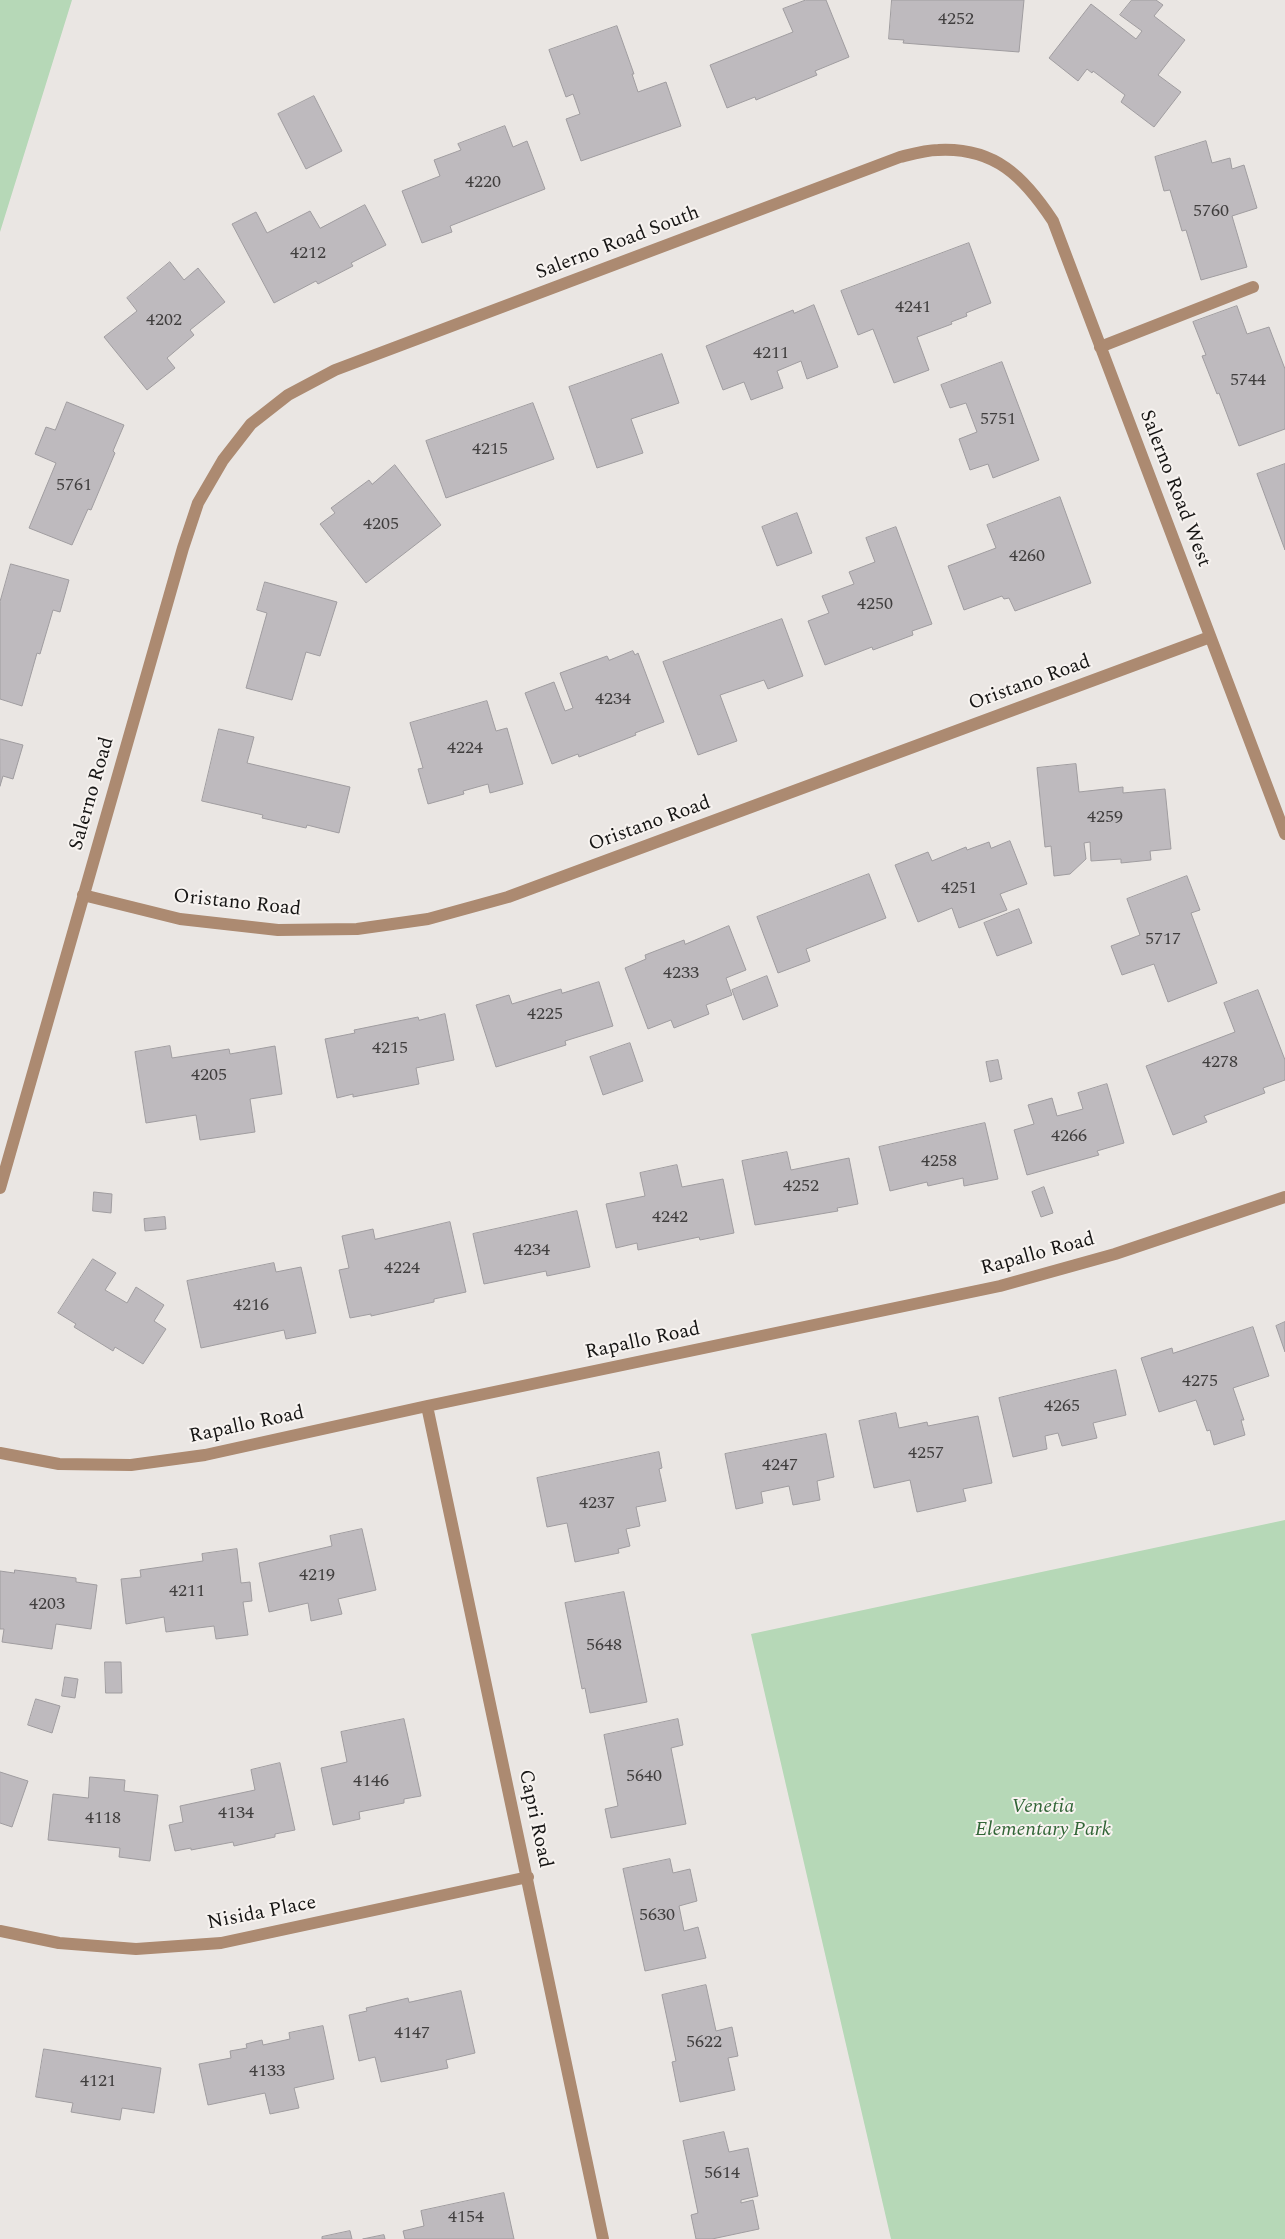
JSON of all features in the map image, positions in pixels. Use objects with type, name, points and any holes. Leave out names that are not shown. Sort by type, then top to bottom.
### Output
[{"type":"street","name":"Salerno Road South","points":[[251,424],[288,394],[335,370],[900,157],[938,150],[972,151],[1010,169]]},
{"type":"street","name":"Salerno Road West","points":[[1010,169],[1035,194],[1053,221],[1285,834]]},
{"type":"street","points":[[1100,347],[1253,287]]},
{"type":"street","name":"Salerno Road","points":[[0,1188],[180,558],[198,503],[223,460],[251,424]]},
{"type":"street","name":"Oristano Road","points":[[83,895],[180,920],[278,930],[357,928],[428,919],[518,894],[1210,637]]},
{"type":"street","name":"Rapallo Road","points":[[0,1453],[59,1464],[131,1465],[205,1455],[428,1406],[1000,1286],[1115,1254],[1285,1198]]},
{"type":"street","name":"Capri Road","points":[[428,1406],[603,2239]]},
{"type":"street","name":"Nisida Place","points":[[0,1931],[59,1943],[136,1949],[221,1943],[528,1877]]},
{"type":"green space","points":[[0,0],[72,0],[0,232]]},
{"type":"green space","name":"Venetia Elementary Park","points":[[1285,1520],[1285,2239],[891,2239],[751,1634]]},
{"type":"building","points":[[806,0],[826,0],[849,57],[815,71],[817,75],[756,100],[755,97],[727,108],[710,65],[793,32],[783,9]]},
{"type":"building","points":[[892,0],[1024,0],[1019,52],[903,43],[904,40],[889,39]]},
{"type":"building","points":[[1132,0],[1156,0],[1163,5],[1154,16],[1185,40],[1158,75],[1181,92],[1154,127],[1121,102],[1125,95],[1093,71],[1092,73],[1087,69],[1078,81],[1049,58],[1091,4],[1136,39],[1142,31],[1120,15]]},
{"type":"building","points":[[617,26],[634,74],[632,74],[638,92],[666,82],[681,126],[581,161],[566,119],[580,114],[573,94],[566,97],[549,50]]},
{"type":"building","points":[[314,96],[342,151],[306,169],[278,114]]},
{"type":"building","points":[[505,126],[513,147],[527,141],[545,189],[450,226],[452,232],[422,243],[402,191],[440,176],[434,160],[461,150],[458,144]]},
{"type":"building","points":[[1206,141],[1212,163],[1230,158],[1232,169],[1244,165],[1257,208],[1232,216],[1247,267],[1201,280],[1186,230],[1182,231],[1170,190],[1164,191],[1155,157]]},
{"type":"building","points":[[365,205],[386,245],[351,263],[353,266],[318,284],[316,281],[274,303],[232,224],[256,212],[267,233],[310,211],[320,228]]},
{"type":"building","points":[[969,243],[991,303],[966,313],[967,316],[951,322],[952,324],[917,337],[929,370],[894,383],[873,329],[858,335],[841,291]]},
{"type":"building","points":[[170,262],[184,280],[198,268],[225,302],[190,330],[194,335],[167,358],[175,368],[147,390],[104,337],[137,311],[127,298]]},
{"type":"building","points":[[814,305],[838,367],[807,379],[801,361],[777,371],[783,388],[751,400],[744,382],[723,390],[706,346],[793,310],[794,313]]},
{"type":"building","points":[[1237,306],[1247,334],[1269,327],[1285,369],[1285,429],[1239,446],[1219,393],[1217,394],[1202,356],[1206,355],[1193,322]]},
{"type":"building","points":[[662,354],[679,403],[631,419],[643,453],[597,468],[569,387]]},
{"type":"building","points":[[1002,362],[1039,460],[993,478],[988,464],[970,470],[959,439],[977,432],[966,403],[950,408],[941,385]]},
{"type":"building","points":[[67,402],[124,425],[113,451],[115,453],[91,510],[88,509],[72,545],[29,528],[56,463],[35,454],[46,427],[55,430]]},
{"type":"building","points":[[533,403],[554,459],[446,498],[426,441]]},
{"type":"building","points":[[1285,464],[1285,550],[1257,474]]},
{"type":"building","points":[[395,465],[441,525],[366,583],[320,524],[335,513],[331,508],[369,480],[372,484]]},
{"type":"building","points":[[1060,497],[1091,583],[1015,611],[1009,598],[1004,599],[1002,596],[964,610],[948,566],[996,548],[987,525]]},
{"type":"building","points":[[797,513],[812,553],[777,566],[762,527]]},
{"type":"building","points":[[896,527],[932,624],[912,631],[913,635],[873,650],[872,647],[825,665],[808,621],[829,613],[822,596],[854,584],[849,572],[875,562],[866,538]]},
{"type":"building","points":[[11,564],[69,580],[60,612],[53,610],[40,654],[37,653],[22,706],[0,699],[0,602]]},
{"type":"building","points":[[265,582],[337,602],[320,656],[306,652],[292,700],[246,688],[267,613],[257,610]]},
{"type":"building","points":[[782,619],[803,676],[768,689],[764,680],[720,695],[737,741],[698,755],[663,662]]},
{"type":"building","points":[[633,651],[635,655],[638,653],[664,722],[579,757],[578,754],[552,764],[525,693],[554,682],[565,711],[573,708],[560,673],[607,656],[609,660]]},
{"type":"building","points":[[487,701],[496,731],[507,728],[523,784],[490,793],[488,784],[463,791],[464,794],[428,804],[418,769],[423,768],[410,723]]},
{"type":"building","points":[[219,729],[254,737],[247,763],[350,787],[339,833],[307,825],[306,828],[262,818],[263,815],[202,801]]},
{"type":"building","points":[[0,739],[23,745],[13,779],[3,776],[0,786]]},
{"type":"building","points":[[1076,764],[1079,792],[1123,787],[1123,793],[1165,789],[1171,849],[1150,851],[1151,860],[1121,863],[1121,859],[1091,861],[1090,842],[1084,843],[1086,859],[1070,874],[1054,876],[1051,846],[1045,847],[1037,768]]},
{"type":"building","points":[[1010,841],[1027,884],[1000,894],[1007,910],[959,928],[952,908],[918,922],[895,865],[928,852],[932,861],[966,847],[967,850],[989,842],[991,848]]},
{"type":"building","points":[[869,874],[886,918],[806,949],[810,961],[778,973],[757,917]]},
{"type":"building","points":[[1187,876],[1200,910],[1191,913],[1217,983],[1168,1002],[1154,964],[1122,975],[1111,946],[1140,935],[1127,899]]},
{"type":"building","points":[[1019,909],[1032,943],[997,956],[984,923]]},
{"type":"building","points":[[729,926],[746,970],[726,978],[732,995],[706,1005],[709,1014],[674,1028],[671,1020],[648,1029],[625,968],[646,959],[645,955],[684,940],[685,944]]},
{"type":"building","points":[[767,976],[778,1006],[743,1020],[732,990]]},
{"type":"building","points":[[599,982],[613,1026],[565,1041],[566,1045],[496,1067],[476,1005],[509,995],[512,1004],[561,989],[562,993]]},
{"type":"building","points":[[1258,990],[1285,1060],[1285,1080],[1263,1088],[1265,1093],[1204,1116],[1207,1122],[1173,1135],[1146,1066],[1235,1032],[1224,1003]]},
{"type":"building","points":[[445,1014],[454,1060],[416,1068],[419,1084],[353,1097],[353,1094],[337,1098],[325,1039],[355,1033],[354,1030],[418,1017],[419,1020]]},
{"type":"building","points":[[630,1043],[643,1081],[603,1095],[590,1057]]},
{"type":"building","points":[[170,1046],[172,1058],[229,1049],[230,1054],[275,1046],[282,1094],[250,1099],[255,1132],[200,1140],[196,1115],[146,1123],[135,1052]]},
{"type":"building","points":[[998,1060],[1002,1079],[990,1082],[986,1062]]},
{"type":"building","points":[[1107,1084],[1124,1143],[1097,1151],[1099,1155],[1027,1175],[1014,1130],[1034,1124],[1028,1105],[1052,1098],[1057,1116],[1083,1109],[1078,1093]]},
{"type":"building","points":[[985,1123],[998,1179],[964,1186],[963,1178],[928,1186],[927,1182],[890,1191],[879,1147]]},
{"type":"building","points":[[787,1152],[791,1170],[849,1158],[858,1204],[837,1208],[838,1211],[755,1225],[742,1161]]},
{"type":"building","points":[[677,1165],[682,1187],[723,1179],[734,1233],[700,1240],[699,1237],[638,1250],[637,1243],[616,1248],[606,1204],[645,1196],[640,1173]]},
{"type":"building","points":[[1044,1187],[1053,1213],[1041,1217],[1032,1192]]},
{"type":"building","points":[[94,1192],[112,1194],[111,1213],[93,1211]]},
{"type":"building","points":[[577,1211],[590,1267],[547,1276],[546,1271],[484,1284],[473,1234]]},
{"type":"building","points":[[165,1217],[166,1229],[145,1231],[144,1219]]},
{"type":"building","points":[[450,1222],[466,1292],[434,1299],[434,1302],[371,1316],[371,1314],[350,1318],[339,1270],[349,1268],[342,1236],[373,1229],[375,1239]]},
{"type":"building","points":[[93,1259],[116,1273],[105,1290],[127,1303],[136,1287],[164,1305],[154,1321],[166,1329],[143,1364],[115,1347],[113,1351],[74,1327],[76,1324],[58,1313]]},
{"type":"building","points":[[274,1263],[276,1272],[301,1267],[316,1333],[286,1339],[284,1330],[201,1348],[187,1281]]},
{"type":"building","points":[[1285,1322],[1285,1352],[1276,1326]]},
{"type":"building","points":[[1253,1327],[1269,1376],[1233,1388],[1244,1420],[1241,1420],[1245,1435],[1214,1445],[1210,1430],[1207,1431],[1196,1400],[1159,1412],[1141,1358],[1172,1348],[1173,1353]]},
{"type":"building","points":[[1116,1370],[1126,1415],[1093,1423],[1097,1438],[1062,1446],[1058,1433],[1045,1436],[1047,1449],[1013,1457],[999,1398]]},
{"type":"building","points":[[896,1413],[899,1428],[927,1422],[928,1426],[978,1416],[992,1483],[963,1489],[966,1501],[917,1512],[910,1480],[874,1488],[859,1421]]},
{"type":"building","points":[[826,1434],[834,1477],[817,1481],[820,1500],[793,1505],[789,1486],[761,1492],[763,1503],[736,1509],[725,1454]]},
{"type":"building","points":[[659,1452],[662,1468],[659,1469],[666,1501],[636,1507],[640,1526],[626,1529],[630,1546],[618,1549],[619,1553],[575,1562],[567,1523],[547,1527],[537,1478]]},
{"type":"building","points":[[362,1529],[376,1590],[338,1599],[342,1614],[311,1621],[308,1603],[269,1612],[259,1563],[332,1546],[330,1536]]},
{"type":"building","points":[[237,1549],[241,1583],[250,1582],[252,1601],[243,1602],[248,1635],[216,1639],[214,1626],[166,1632],[164,1617],[126,1624],[121,1579],[141,1577],[140,1570],[203,1561],[202,1554]]},
{"type":"building","points":[[15,1570],[76,1578],[76,1582],[97,1585],[91,1629],[56,1624],[52,1649],[2,1642],[4,1629],[0,1629],[0,1571],[14,1573]]},
{"type":"building","points":[[624,1592],[647,1702],[590,1713],[585,1688],[582,1689],[565,1603]]},
{"type":"building","points":[[105,1662],[121,1662],[122,1693],[106,1693]]},
{"type":"building","points":[[65,1677],[78,1679],[75,1698],[62,1696]]},
{"type":"building","points":[[36,1699],[60,1706],[52,1733],[28,1725]]},
{"type":"building","points":[[404,1719],[421,1796],[404,1799],[404,1803],[359,1812],[360,1819],[333,1825],[321,1768],[347,1762],[341,1732]]},
{"type":"building","points":[[678,1719],[683,1745],[671,1748],[686,1824],[611,1838],[605,1809],[618,1806],[604,1735]]},
{"type":"building","points":[[280,1763],[295,1830],[275,1834],[275,1837],[234,1846],[233,1842],[175,1851],[169,1825],[183,1822],[180,1806],[255,1790],[251,1770]]},
{"type":"building","points":[[0,1772],[28,1781],[12,1827],[0,1823]]},
{"type":"building","points":[[90,1777],[125,1780],[124,1791],[158,1795],[150,1861],[119,1857],[120,1848],[48,1840],[53,1794],[88,1798]]},
{"type":"building","points":[[670,1859],[673,1873],[690,1869],[697,1901],[679,1906],[684,1931],[698,1927],[706,1958],[645,1971],[623,1869]]},
{"type":"building","points":[[706,1985],[716,2031],[732,2027],[738,2056],[728,2058],[735,2090],[680,2102],[672,2062],[676,2061],[662,1995]]},
{"type":"building","points":[[461,1991],[475,2053],[446,2060],[448,2068],[381,2082],[375,2057],[359,2061],[349,2015],[367,2011],[366,2008],[408,1998],[409,2002]]},
{"type":"building","points":[[323,2026],[334,2079],[294,2088],[299,2108],[270,2114],[265,2093],[208,2105],[199,2064],[231,2058],[230,2051],[247,2048],[246,2044],[262,2040],[263,2045],[290,2039],[289,2033]]},
{"type":"building","points":[[44,2049],[161,2068],[154,2113],[122,2108],[120,2120],[71,2112],[73,2103],[36,2097]]},
{"type":"building","points":[[724,2132],[729,2152],[748,2148],[758,2196],[741,2200],[741,2203],[753,2200],[759,2229],[712,2239],[696,2239],[691,2215],[698,2213],[683,2141]]},
{"type":"building","points":[[504,2193],[514,2239],[405,2239],[403,2231],[424,2226],[421,2211]]},
{"type":"building","points":[[350,2231],[352,2239],[322,2239],[322,2237]]},
{"type":"building","points":[[384,2235],[385,2239],[363,2239]]}]
